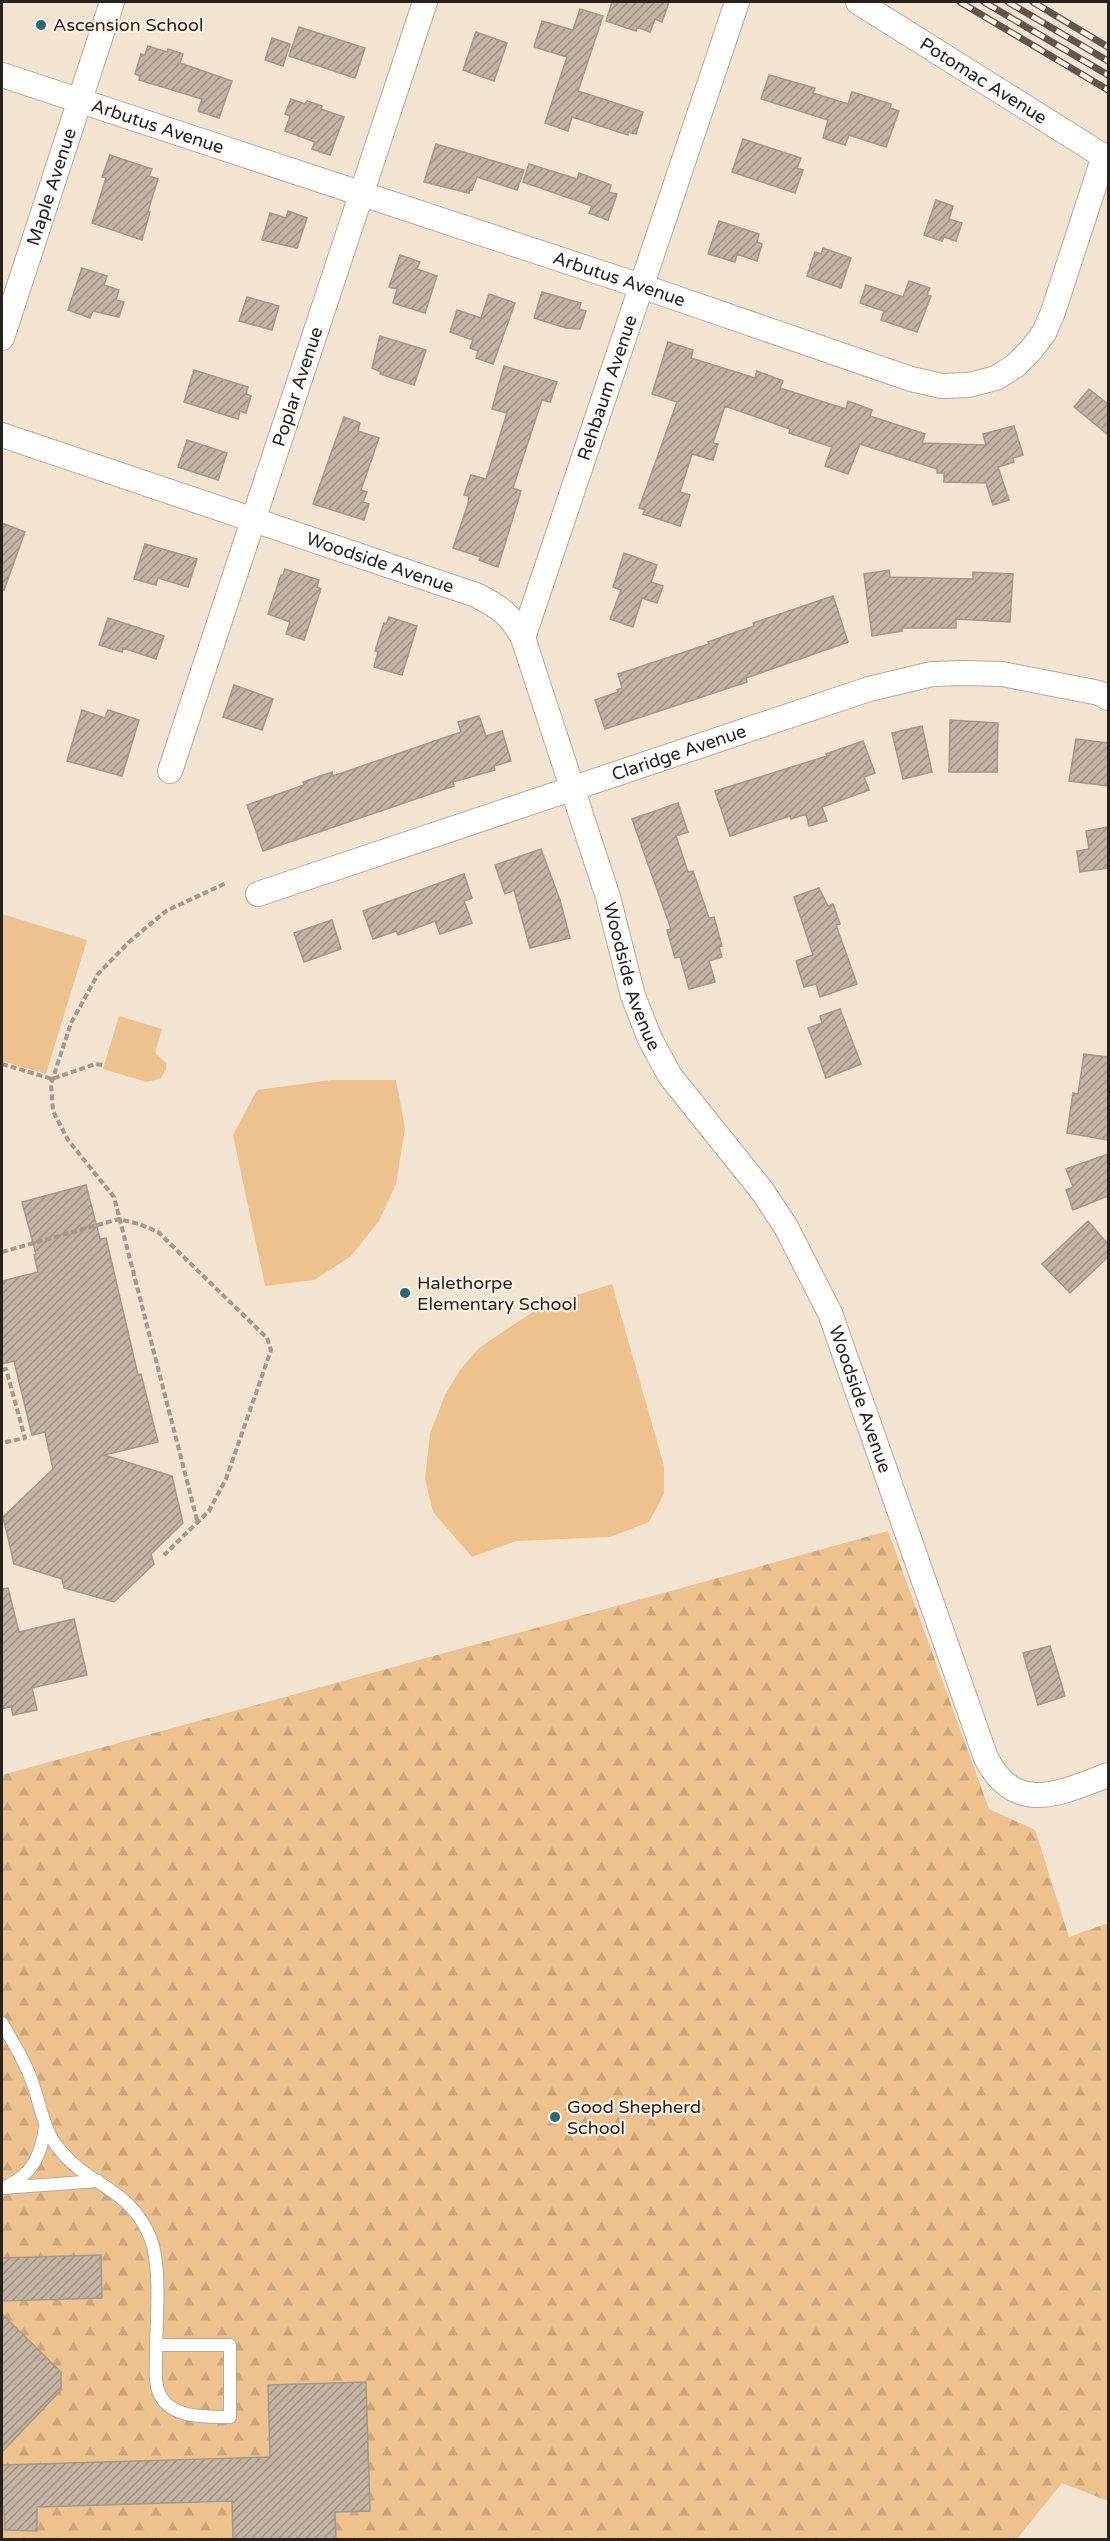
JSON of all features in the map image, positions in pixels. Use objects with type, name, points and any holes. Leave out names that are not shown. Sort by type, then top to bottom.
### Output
[{"type":"street","name":"Maple Avenue","points":[[2,338],[112,2]]},
{"type":"street","name":"Poplar Avenue","points":[[170,771],[425,2]]},
{"type":"street","name":"Rehbaum Avenue","points":[[524,638],[737,2]]},
{"type":"street","name":"Potomac Avenue","points":[[858,2],[1106,158]]},
{"type":"street","name":"Arbutus Avenue","points":[[2,75],[642,286],[911,379],[942,386],[969,385],[996,378],[1015,366],[1044,333],[1106,158]]},
{"type":"street","name":"Woodside Avenue","points":[[2,435],[476,595],[498,606],[513,619],[524,638],[574,790],[608,897],[633,996],[650,1038],[670,1076],[686,1099],[763,1192],[808,1266],[830,1313],[986,1758],[994,1775],[1010,1788],[1024,1795],[1043,1795],[1067,1790],[1108,1775]]},
{"type":"street","name":"Claridge Avenue","points":[[258,894],[574,790],[869,689],[932,674],[1002,674],[1100,693],[1108,698]]},
{"type":"lane","points":[[2,2023],[32,2080],[45,2128],[60,2150],[76,2167],[132,2206],[151,2239],[156,2280],[156,2345],[156,2380],[160,2396],[184,2413],[196,2416],[230,2417],[230,2345],[156,2345]]},
{"type":"lane","points":[[2,2188],[15,2182],[36,2163],[45,2128]]},
{"type":"lane","points":[[2,2188],[98,2181]]},
{"type":"path","points":[[197,1520],[114,1197],[68,1140],[53,1111],[51,1084],[71,1023],[98,974],[129,942],[166,911],[226,883]]},
{"type":"path","points":[[2,1064],[52,1079],[95,1064],[104,1065]]},
{"type":"path","points":[[2,1252],[119,1219],[139,1224],[158,1232],[267,1338],[270,1350],[226,1479],[209,1511],[197,1520],[164,1555]]},
{"type":"path","points":[[2,1370],[6,1369],[24,1438],[2,1443]]},
{"type":"green space","points":[[2,914],[87,940],[46,1074],[2,1061]]},
{"type":"green space","points":[[119,1016],[162,1029],[155,1053],[166,1063],[166,1070],[161,1078],[147,1082],[103,1069]]},
{"type":"green space","points":[[331,1080],[396,1080],[405,1128],[396,1184],[379,1221],[350,1257],[314,1280],[265,1286],[233,1135],[257,1090]]},
{"type":"green space","points":[[612,1284],[664,1466],[664,1494],[649,1522],[610,1537],[516,1541],[472,1557],[433,1512],[425,1479],[430,1434],[445,1395],[460,1370],[479,1348],[507,1329],[542,1306]]},
{"type":"green space","name":"Good Shepherd School","points":[[888,1531],[989,1809],[1035,1830],[1069,1937],[1108,1923],[1108,2501],[1062,2483],[1016,2540],[2,2540],[2,1775]]},
{"type":"building","points":[[612,2],[669,2],[662,22],[655,19],[650,32],[637,27],[636,31],[606,21]]},
{"type":"building","points":[[580,9],[603,16],[578,91],[643,112],[636,134],[628,132],[628,135],[572,117],[568,131],[545,123],[567,57],[534,47],[542,21],[573,30]]},
{"type":"building","points":[[299,27],[365,48],[355,78],[289,56]]},
{"type":"building","points":[[476,32],[507,43],[494,81],[463,70]]},
{"type":"building","points":[[272,38],[290,44],[283,66],[265,60]]},
{"type":"building","points":[[148,46],[183,54],[180,63],[232,81],[219,118],[198,111],[202,99],[139,80],[140,76],[135,74],[141,54],[145,55]]},
{"type":"building","points":[[769,75],[815,88],[813,93],[848,104],[852,92],[891,104],[890,108],[899,111],[886,147],[849,135],[845,145],[823,138],[828,120],[761,99]]},
{"type":"building","points":[[291,99],[322,106],[321,109],[344,117],[330,155],[312,149],[315,142],[285,131],[290,116],[285,114]]},
{"type":"building","points":[[743,139],[801,158],[797,168],[803,170],[795,193],[732,172]]},
{"type":"building","points":[[436,144],[524,170],[517,190],[477,177],[469,193],[424,182]]},
{"type":"building","points":[[110,155],[152,169],[149,176],[158,179],[142,240],[92,223],[106,178],[102,177]]},
{"type":"building","points":[[529,164],[577,179],[579,173],[611,185],[609,192],[617,194],[608,220],[589,213],[592,206],[523,182]]},
{"type":"building","points":[[936,200],[953,206],[949,219],[962,223],[956,241],[944,237],[942,241],[924,235]]},
{"type":"building","points":[[288,211],[307,218],[297,248],[262,240],[270,213],[286,218]]},
{"type":"building","points":[[719,221],[759,234],[757,242],[762,244],[757,261],[737,254],[735,262],[708,254]]},
{"type":"building","points":[[823,248],[851,258],[841,288],[807,276],[815,252],[821,254]]},
{"type":"building","points":[[400,255],[420,262],[417,269],[437,276],[425,313],[393,303],[397,289],[389,287]]},
{"type":"building","points":[[82,268],[107,276],[104,285],[119,290],[116,300],[124,302],[119,317],[93,311],[90,318],[68,310]]},
{"type":"building","points":[[909,281],[930,288],[927,295],[931,296],[917,332],[881,320],[884,311],[860,303],[866,285],[903,297]]},
{"type":"building","points":[[542,292],[581,303],[579,309],[586,311],[580,329],[566,328],[534,318]]},
{"type":"building","points":[[489,294],[515,303],[493,364],[476,358],[478,351],[470,348],[473,340],[450,332],[457,310],[481,318]]},
{"type":"building","points":[[247,297],[279,306],[272,330],[239,321]]},
{"type":"building","points":[[380,336],[426,350],[414,385],[380,374],[381,372],[372,368]]},
{"type":"building","points":[[668,342],[693,350],[691,358],[755,378],[757,371],[783,381],[780,388],[846,409],[848,401],[872,410],[870,416],[925,434],[922,443],[986,445],[983,434],[1014,426],[1023,455],[1013,458],[1014,462],[998,467],[1009,500],[993,505],[986,483],[944,482],[944,473],[937,473],[937,469],[860,444],[848,474],[825,466],[832,447],[789,433],[790,429],[725,406],[713,443],[718,444],[713,460],[692,454],[680,492],[690,495],[680,526],[643,514],[645,510],[639,508],[677,402],[652,394]]},
{"type":"building","points":[[504,366],[557,382],[550,402],[542,400],[513,488],[521,491],[498,567],[479,560],[481,557],[453,548],[468,504],[469,496],[464,495],[471,475],[486,479],[507,413],[492,409]]},
{"type":"building","points":[[194,370],[248,387],[246,394],[251,396],[246,413],[240,411],[238,419],[184,402]]},
{"type":"building","points":[[1089,389],[1108,404],[1108,435],[1074,407]]},
{"type":"building","points":[[344,417],[360,423],[358,431],[379,438],[361,490],[367,492],[363,502],[369,504],[364,520],[313,504]]},
{"type":"building","points":[[187,440],[227,453],[218,480],[178,467]]},
{"type":"building","points":[[2,523],[25,532],[4,590],[2,590]]},
{"type":"building","points":[[145,544],[197,559],[188,587],[158,578],[156,585],[134,579]]},
{"type":"building","points":[[624,553],[657,565],[651,582],[663,586],[657,603],[642,598],[633,627],[610,619],[621,590],[613,587]]},
{"type":"building","points":[[285,569],[319,580],[317,587],[321,589],[304,640],[286,634],[290,622],[268,614]]},
{"type":"building","points":[[889,570],[890,577],[973,579],[973,572],[1013,574],[1010,622],[956,619],[956,628],[902,628],[902,631],[872,636],[864,574]]},
{"type":"building","points":[[833,596],[848,642],[746,678],[747,682],[605,729],[595,700],[618,692],[617,690],[622,688],[618,674],[709,644],[708,642],[754,626],[753,623]]},
{"type":"building","points":[[389,617],[417,626],[402,675],[374,667],[378,652],[375,651],[384,623],[386,624]]},
{"type":"building","points":[[108,618],[164,636],[156,659],[123,648],[122,652],[99,645]]},
{"type":"building","points":[[234,685],[273,699],[262,730],[223,717]]},
{"type":"building","points":[[82,710],[105,718],[108,710],[139,720],[122,776],[67,761]]},
{"type":"building","points":[[479,716],[486,736],[502,731],[511,761],[494,766],[495,770],[453,782],[454,786],[263,851],[247,805],[304,785],[303,782],[332,772],[333,776],[461,732],[458,722]]},
{"type":"building","points":[[950,720],[998,723],[997,772],[949,772]]},
{"type":"building","points":[[922,726],[932,772],[903,779],[892,733]]},
{"type":"building","points":[[1076,739],[1108,743],[1108,786],[1069,781]]},
{"type":"building","points":[[863,741],[875,773],[864,777],[869,790],[822,807],[827,821],[809,826],[806,814],[791,819],[790,816],[730,836],[715,791],[827,756],[826,754]]},
{"type":"building","points":[[678,803],[688,832],[676,836],[688,872],[693,871],[709,918],[714,917],[722,946],[719,947],[722,957],[709,961],[715,982],[689,989],[680,957],[675,958],[667,930],[671,929],[632,819]]},
{"type":"building","points":[[1108,827],[1108,868],[1080,872],[1077,851],[1089,849],[1086,831]]},
{"type":"building","points":[[541,849],[560,900],[570,938],[530,948],[514,890],[505,894],[495,865]]},
{"type":"building","points":[[464,874],[472,898],[464,901],[472,923],[440,934],[435,921],[398,935],[396,931],[373,939],[363,911]]},
{"type":"building","points":[[819,888],[828,906],[833,904],[840,924],[836,925],[857,984],[820,997],[816,984],[804,987],[796,961],[813,955],[794,897]]},
{"type":"building","points":[[332,920],[341,949],[304,962],[294,933]]},
{"type":"building","points":[[840,1009],[861,1064],[826,1078],[808,1028],[822,1023],[820,1016]]},
{"type":"building","points":[[1084,1054],[1108,1057],[1108,1140],[1067,1133],[1073,1093],[1078,1094]]},
{"type":"building","points":[[1108,1154],[1108,1196],[1073,1210],[1066,1190],[1073,1187],[1066,1169]]},
{"type":"building","points":[[86,1185],[100,1239],[106,1238],[138,1375],[141,1374],[158,1442],[104,1455],[172,1476],[183,1523],[151,1554],[154,1564],[114,1602],[64,1588],[62,1579],[14,1564],[3,1517],[53,1469],[45,1432],[32,1435],[14,1361],[2,1364],[2,1281],[38,1272],[34,1255],[36,1254],[22,1202]]},
{"type":"building","points":[[1088,1221],[1108,1244],[1108,1257],[1070,1293],[1042,1264]]},
{"type":"building","points":[[8,1588],[19,1632],[74,1619],[87,1675],[32,1688],[37,1710],[13,1715],[11,1706],[2,1709],[2,1589]]},
{"type":"building","points":[[1050,1646],[1065,1696],[1038,1705],[1023,1653]]},
{"type":"building","points":[[101,2255],[102,2298],[2,2301],[2,2258]]},
{"type":"building","points":[[2,2314],[61,2372],[61,2390],[2,2452]]},
{"type":"building","points":[[366,2382],[370,2511],[335,2512],[336,2540],[233,2540],[232,2501],[37,2507],[37,2531],[5,2530],[4,2508],[2,2508],[2,2465],[270,2457],[268,2385]]},
{"type":"railway","points":[[960,2],[1108,90]]},
{"type":"railway","points":[[984,2],[1108,75]]},
{"type":"railway","points":[[1008,2],[1108,61]]},
{"type":"railway","points":[[1033,2],[1108,47]]},
{"type":"place","name":"Ascension School","points":[[41,25]]},
{"type":"place","name":"Halethorpe Elementary School","points":[[405,1293]]},
{"type":"place","name":"Good Shepherd School","points":[[555,2117]]}]
